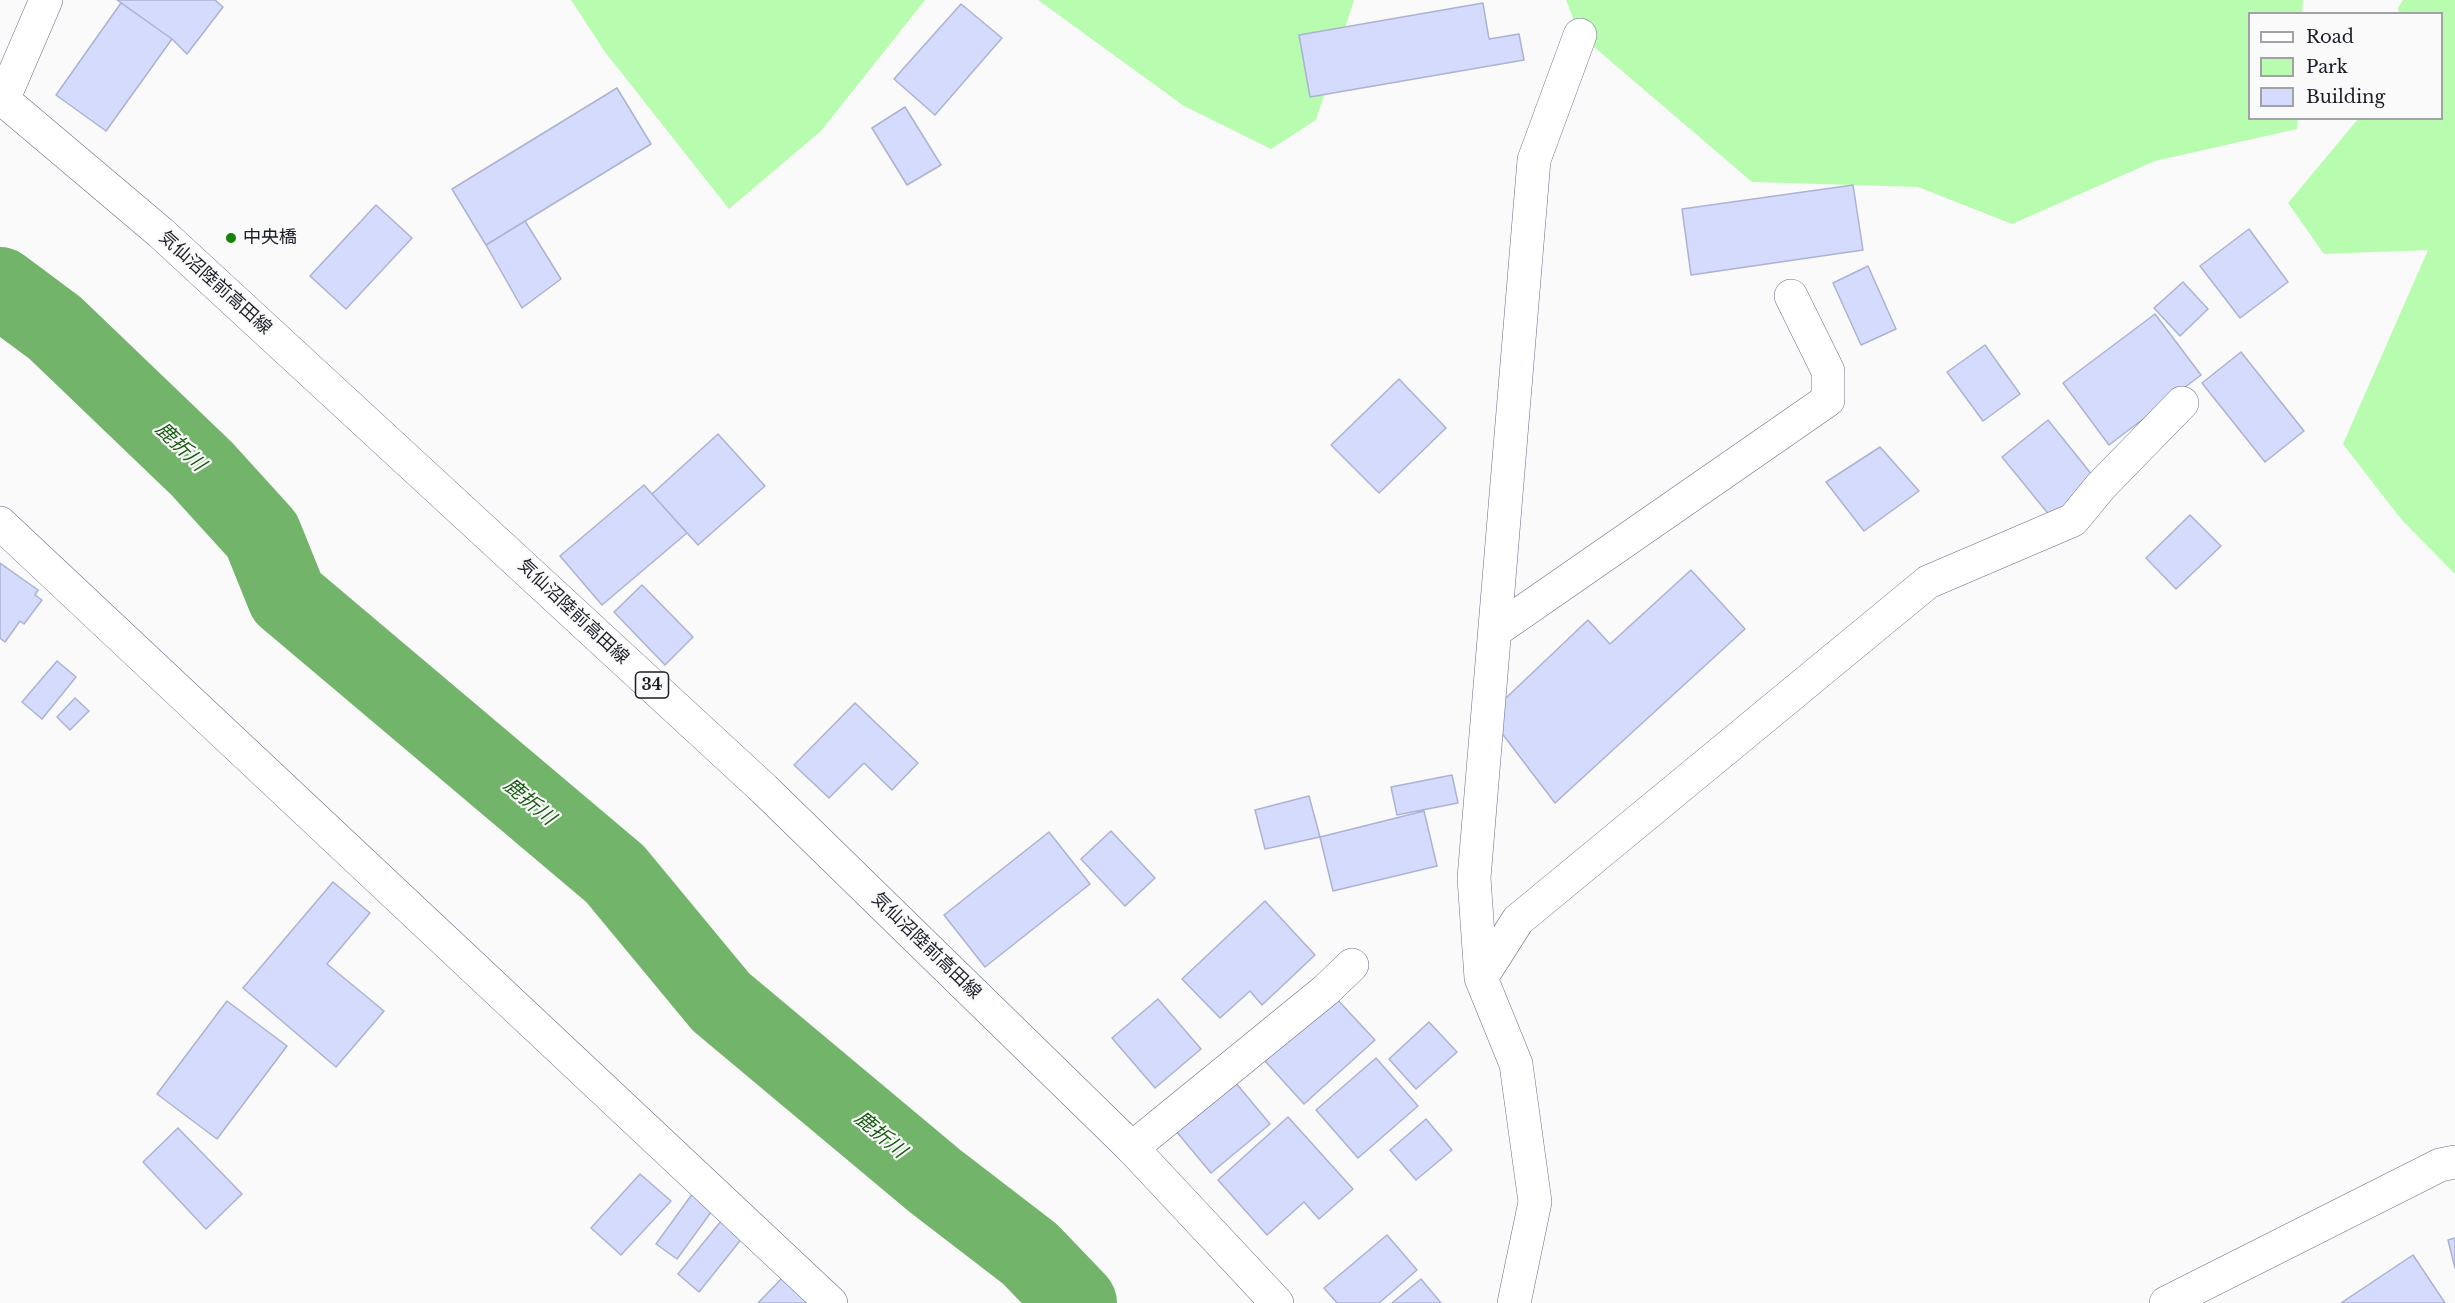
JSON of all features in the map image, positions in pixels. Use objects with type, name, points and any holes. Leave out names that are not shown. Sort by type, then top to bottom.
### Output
[{"type":"street","points":[[2,98],[46,0]]},
{"type":"street","points":[[1514,1303],[1535,1202],[1516,1064],[1481,978],[1474,878],[1534,160],[1580,35]]},
{"type":"street","name":"気仙沼陸前高田線","points":[[2,98],[160,232],[462,508],[764,789],[1132,1148],[1277,1303]]},
{"type":"street","points":[[1495,631],[1828,400],[1828,371],[1791,296]]},
{"type":"street","points":[[1481,978],[1518,920],[1928,582],[2073,520],[2101,486],[2182,403]]},
{"type":"street","points":[[0,523],[831,1303]]},
{"type":"street","points":[[1132,1148],[1326,990],[1352,965]]},
{"type":"street","points":[[2166,1303],[2440,1164],[2455,1162]]},
{"type":"green space","points":[[571,0],[925,0],[821,131],[729,209],[605,52]]},
{"type":"green space","points":[[1038,0],[1354,0],[1316,120],[1271,149],[1184,106]]},
{"type":"green space","points":[[1566,0],[2303,0],[2302,12],[2248,12],[2248,120],[2298,120],[2297,129],[2155,161],[2012,224],[1918,187],[1752,182],[1580,35]]},
{"type":"green space","points":[[2403,0],[2455,0],[2455,574],[2401,519],[2343,444],[2428,250],[2324,254],[2288,203],[2357,120],[2443,120],[2443,12],[2399,12],[2398,8]]},
{"type":"building","points":[[117,0],[215,0],[223,7],[187,54],[172,39]]},
{"type":"building","points":[[121,3],[172,39],[106,131],[56,95]]},
{"type":"building","points":[[1483,3],[1489,39],[1519,34],[1524,60],[1310,97],[1299,35]]},
{"type":"building","points":[[961,4],[1002,38],[935,115],[894,79]]},
{"type":"building","points":[[617,88],[651,144],[486,245],[452,189]]},
{"type":"building","points":[[905,107],[941,165],[907,185],[872,128]]},
{"type":"building","points":[[1853,185],[1863,250],[1691,275],[1682,209]]},
{"type":"building","points":[[376,205],[412,238],[346,309],[310,276]]},
{"type":"building","points":[[525,221],[561,279],[522,308],[486,245]]},
{"type":"building","points":[[2249,229],[2288,282],[2240,318],[2200,266]]},
{"type":"building","points":[[1868,266],[1896,329],[1861,345],[1833,283]]},
{"type":"building","points":[[2183,282],[2208,309],[2180,336],[2154,308]]},
{"type":"building","points":[[2155,314],[2201,375],[2109,445],[2063,383]]},
{"type":"building","points":[[1985,345],[2020,394],[1983,421],[1947,372]]},
{"type":"building","points":[[2241,352],[2304,431],[2265,462],[2202,383]]},
{"type":"building","points":[[1399,379],[1446,428],[1379,493],[1331,445]]},
{"type":"building","points":[[2048,420],[2101,486],[2055,522],[2002,457]]},
{"type":"building","points":[[718,434],[765,486],[698,545],[652,494]]},
{"type":"building","points":[[1880,447],[1919,491],[1864,531],[1826,482]]},
{"type":"building","points":[[644,485],[687,533],[602,605],[560,556]]},
{"type":"building","points":[[2190,515],[2221,546],[2176,589],[2146,558]]},
{"type":"building","points":[[0,563],[38,590],[35,595],[42,600],[24,624],[20,621],[5,642],[0,638]]},
{"type":"building","points":[[1691,570],[1745,629],[1555,803],[1488,715],[1588,620],[1610,644]]},
{"type":"building","points":[[642,585],[693,637],[665,665],[614,612]]},
{"type":"building","points":[[57,661],[76,677],[42,719],[22,702]]},
{"type":"building","points":[[75,698],[89,711],[70,730],[57,717]]},
{"type":"building","points":[[855,703],[918,763],[892,790],[864,763],[829,798],[794,765]]},
{"type":"building","points":[[1452,775],[1458,803],[1397,815],[1391,787]]},
{"type":"building","points":[[1309,796],[1320,837],[1265,849],[1255,810]]},
{"type":"building","points":[[1424,811],[1437,866],[1333,891],[1320,837]]},
{"type":"building","points":[[1111,831],[1155,878],[1125,906],[1081,859]]},
{"type":"building","points":[[1049,832],[1090,884],[985,967],[944,915]]},
{"type":"building","points":[[333,882],[370,913],[327,964],[384,1011],[336,1067],[243,988]]},
{"type":"building","points":[[1265,901],[1315,955],[1262,1005],[1250,991],[1220,1018],[1182,979]]},
{"type":"building","points":[[1335,997],[1375,1040],[1304,1104],[1265,1061]]},
{"type":"building","points":[[1158,999],[1201,1049],[1155,1088],[1112,1038]]},
{"type":"building","points":[[227,1001],[287,1046],[217,1139],[157,1094]]},
{"type":"building","points":[[1429,1022],[1457,1052],[1416,1089],[1389,1059]]},
{"type":"building","points":[[1376,1058],[1418,1106],[1358,1158],[1316,1110]]},
{"type":"building","points":[[1235,1082],[1270,1124],[1211,1173],[1176,1131]]},
{"type":"building","points":[[1288,1117],[1353,1189],[1319,1219],[1304,1202],[1267,1235],[1218,1180]]},
{"type":"building","points":[[1426,1119],[1452,1150],[1416,1180],[1390,1150]]},
{"type":"building","points":[[178,1128],[242,1194],[206,1229],[143,1162]]},
{"type":"building","points":[[640,1174],[671,1201],[621,1255],[591,1228]]},
{"type":"building","points":[[693,1193],[714,1208],[677,1259],[656,1244]]},
{"type":"building","points":[[722,1220],[743,1237],[699,1292],[678,1274]]},
{"type":"building","points":[[1387,1235],[1417,1270],[1379,1303],[1337,1303],[1324,1288]]},
{"type":"building","points":[[2455,1238],[2455,1268],[2448,1240]]},
{"type":"building","points":[[2413,1255],[2445,1303],[2341,1303]]},
{"type":"building","points":[[785,1275],[814,1303],[758,1303]]},
{"type":"building","points":[[1421,1279],[1441,1303],[1392,1303]]},
{"type":"waterway","name":"鹿折川","points":[[0,287],[55,328],[202,469],[262,535],[287,597],[615,874],[721,1002],[935,1181],[1030,1254],[1077,1303]]},
{"type":"place","name":"中央橋","points":[[231,238]]}]
